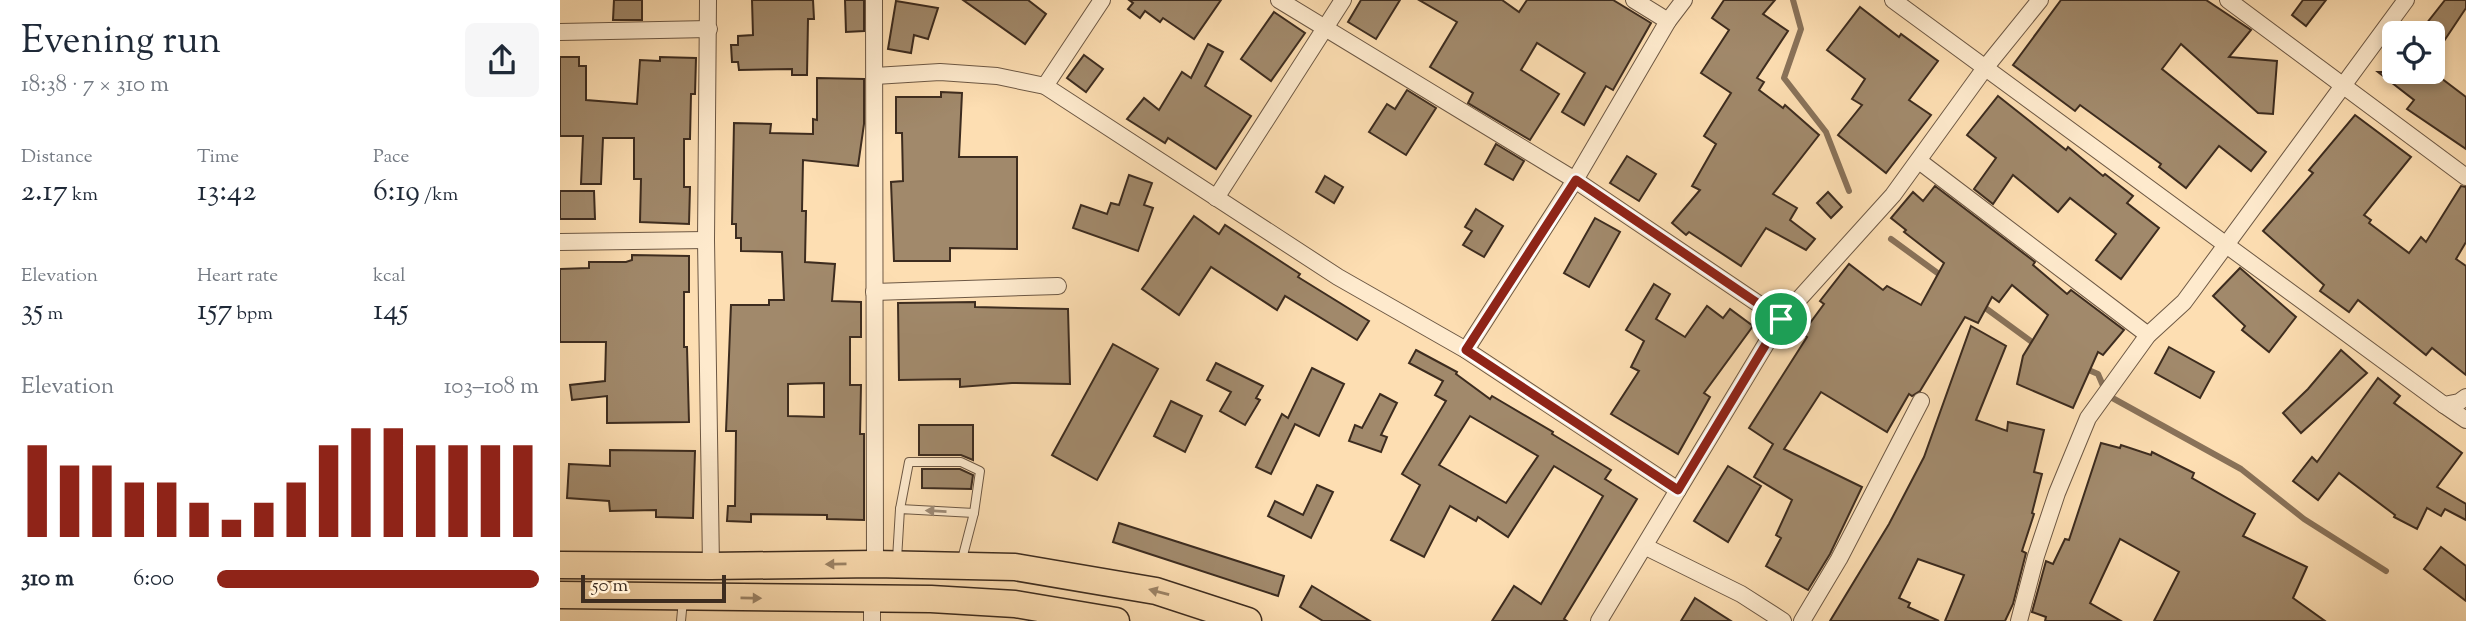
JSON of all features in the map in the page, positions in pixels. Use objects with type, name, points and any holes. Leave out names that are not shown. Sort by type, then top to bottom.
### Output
[{"type":"highway","points":[[560,565],[886,564],[1015,567],[1156,591],[1248,621]]},
{"type":"highway","points":[[560,595],[682,609],[872,611],[931,599],[1015,604],[1084,618],[1116,621]]},
{"type":"street","points":[[708,0],[706,240],[711,566]]},
{"type":"street","points":[[874,0],[874,292],[886,564]]},
{"type":"street","points":[[1045,86],[1102,0]]},
{"type":"street","points":[[1279,0],[1576,180],[1781,319]]},
{"type":"street","points":[[1216,198],[1343,0]]},
{"type":"street","points":[[1634,0],[1668,21]]},
{"type":"street","points":[[1466,350],[1576,180],[1668,21],[1684,0]]},
{"type":"street","points":[[1893,0],[2225,246],[2466,420]]},
{"type":"street","points":[[1600,621],[1781,319],[1893,195],[1985,68],[2040,0]]},
{"type":"street","points":[[2228,0],[2466,177]]},
{"type":"street","points":[[2019,621],[2036,556],[2088,418],[2148,335],[2174,313],[2225,246],[2406,0]]},
{"type":"street","points":[[560,32],[709,29]]},
{"type":"street","points":[[875,76],[940,72],[998,76],[1045,86],[1338,277],[1466,350],[1678,490]]},
{"type":"street","points":[[1919,160],[2148,335]]},
{"type":"street","points":[[560,242],[706,240]]},
{"type":"street","points":[[874,292],[1058,286]]},
{"type":"street","points":[[2444,405],[2459,402],[2466,397]]},
{"type":"street","points":[[1802,621],[1839,559],[1921,401]]},
{"type":"street","points":[[1646,547],[1741,594],[1783,621]]},
{"type":"lane","points":[[886,564],[909,462],[961,462],[981,471],[974,513],[960,566]]},
{"type":"lane","points":[[900,509],[974,513]]},
{"type":"building","points":[[614,0],[642,0],[642,20],[613,20]]},
{"type":"building","points":[[752,0],[813,0],[814,19],[808,19],[807,75],[792,75],[792,69],[739,70],[738,62],[732,62],[731,45],[738,45],[738,36],[753,35]]},
{"type":"building","points":[[845,0],[864,0],[864,31],[846,32]]},
{"type":"building","points":[[963,0],[1028,0],[1046,14],[1025,44]]},
{"type":"building","points":[[1129,0],[1221,0],[1194,39],[1163,18],[1160,22],[1145,11],[1140,18],[1128,9],[1133,3]]},
{"type":"building","points":[[1361,0],[1400,0],[1376,39],[1348,22]]},
{"type":"building","points":[[1419,0],[1502,0],[1519,12],[1527,0],[1613,0],[1651,23],[1613,90],[1606,86],[1584,125],[1562,112],[1585,73],[1537,43],[1521,70],[1559,94],[1530,140],[1468,103],[1473,93],[1430,67],[1457,22]]},
{"type":"building","points":[[1724,0],[1775,0],[1763,14],[1788,31],[1757,78],[1764,82],[1759,90],[1783,108],[1785,105],[1819,135],[1773,194],[1797,208],[1790,220],[1815,239],[1806,250],[1766,228],[1741,266],[1689,232],[1686,235],[1672,223],[1700,190],[1692,186],[1716,144],[1704,136],[1731,93],[1701,73],[1729,30],[1712,18]]},
{"type":"building","points":[[2061,0],[2206,0],[2251,30],[2229,57],[2277,61],[2273,114],[2258,113],[2181,44],[2162,69],[2266,152],[2251,171],[2219,146],[2186,188],[2159,167],[2161,164],[2080,105],[2075,111],[2013,65]]},
{"type":"building","points":[[2303,0],[2326,0],[2306,26],[2292,15]]},
{"type":"building","points":[[2445,0],[2466,0],[2466,8],[2445,40],[2445,21],[2428,21]]},
{"type":"building","points":[[896,1],[938,8],[928,39],[914,35],[911,53],[888,49]]},
{"type":"building","points":[[1860,7],[1899,37],[1901,34],[1938,61],[1909,100],[1931,115],[1886,173],[1838,135],[1862,105],[1852,99],[1865,79],[1827,50]]},
{"type":"building","points":[[1274,12],[1305,33],[1271,81],[1241,59]]},
{"type":"building","points":[[1208,44],[1223,52],[1205,86],[1251,116],[1216,169],[1168,138],[1165,143],[1127,119],[1144,98],[1159,110],[1182,72],[1191,78]]},
{"type":"building","points":[[1084,55],[1103,69],[1086,92],[1067,78]]},
{"type":"building","points":[[560,57],[579,57],[579,66],[586,66],[586,100],[637,104],[640,60],[660,61],[660,57],[696,58],[695,94],[691,94],[690,139],[684,139],[684,187],[690,187],[689,224],[640,222],[641,179],[634,179],[634,138],[603,138],[601,184],[581,184],[583,136],[560,136]]},
{"type":"building","points":[[817,78],[864,79],[864,124],[858,166],[803,160],[802,211],[806,211],[805,262],[835,264],[832,301],[861,302],[861,337],[850,337],[850,385],[861,385],[864,520],[827,519],[827,515],[751,514],[751,522],[727,521],[728,506],[735,506],[736,431],[726,431],[731,305],[769,305],[769,300],[784,300],[782,252],[741,251],[741,238],[736,238],[736,224],[732,224],[734,123],[771,124],[770,133],[813,134],[813,119],[817,120]],"holes":[[[824,383],[824,417],[788,416],[788,384]]]},
{"type":"building","points":[[2445,81],[2466,97],[2466,149],[2407,109],[2414,100],[2393,84],[2445,84]]},
{"type":"building","points":[[1407,90],[1436,108],[1406,155],[1369,132],[1387,104],[1395,109]]},
{"type":"building","points":[[941,92],[962,93],[959,157],[1017,157],[1017,249],[950,248],[950,261],[894,261],[891,182],[903,181],[902,133],[896,133],[896,97],[941,97]]},
{"type":"building","points":[[1998,96],[2066,150],[2068,147],[2133,196],[2127,203],[2159,228],[2121,279],[2096,260],[2116,234],[2070,198],[2058,212],[2013,175],[1993,204],[1974,189],[1996,158],[1967,135]]},
{"type":"building","points":[[2355,115],[2411,157],[2364,215],[2371,220],[2369,223],[2409,253],[2421,237],[2426,242],[2461,186],[2466,187],[2466,242],[2456,259],[2466,266],[2466,375],[2432,348],[2426,355],[2358,300],[2349,312],[2320,291],[2324,285],[2263,231],[2313,173],[2309,170]]},
{"type":"building","points":[[1496,144],[1524,161],[1513,180],[1485,164]]},
{"type":"building","points":[[1627,156],[1656,174],[1639,201],[1610,183]]},
{"type":"building","points":[[1129,175],[1152,183],[1144,205],[1153,208],[1138,251],[1073,228],[1081,205],[1107,214],[1111,203],[1119,205]]},
{"type":"building","points":[[1325,176],[1343,187],[1334,203],[1316,192]]},
{"type":"building","points":[[1935,186],[2035,262],[2033,265],[2067,294],[2071,290],[2124,330],[2103,355],[2098,352],[2073,408],[2017,384],[2023,356],[2048,315],[2012,285],[1999,302],[1992,297],[1978,323],[1965,317],[1920,391],[1912,396],[1909,394],[1887,432],[1821,392],[1784,449],[1862,487],[1830,554],[1808,590],[1766,566],[1781,538],[1776,535],[1792,500],[1754,477],[1773,444],[1749,428],[1807,337],[1802,334],[1824,304],[1820,301],[1849,264],[1883,290],[1887,286],[1921,305],[1944,263],[1904,232],[1906,230],[1891,218],[1913,192],[1923,201]]},
{"type":"building","points":[[560,191],[594,191],[595,219],[560,219]]},
{"type":"building","points":[[1828,192],[1842,207],[1831,218],[1817,203]]},
{"type":"building","points":[[1476,209],[1503,226],[1484,257],[1463,245],[1472,231],[1465,227]]},
{"type":"building","points":[[1194,216],[1219,234],[1225,225],[1300,274],[1298,277],[1369,321],[1357,340],[1285,296],[1277,310],[1211,267],[1179,315],[1142,289]]},
{"type":"building","points":[[1595,218],[1620,232],[1589,287],[1564,273]]},
{"type":"building","points":[[632,255],[689,256],[689,292],[684,292],[684,347],[687,347],[689,422],[607,423],[607,396],[572,400],[570,385],[605,381],[606,342],[560,342],[560,269],[589,268],[589,262],[626,262],[632,260]]},
{"type":"building","points":[[2240,268],[2296,317],[2269,352],[2242,330],[2245,326],[2213,296]]},
{"type":"building","points":[[1654,284],[1670,294],[1656,319],[1685,337],[1707,306],[1723,318],[1730,309],[1753,326],[1704,393],[1710,397],[1678,454],[1611,414],[1639,371],[1631,367],[1644,341],[1626,330]]},
{"type":"building","points":[[975,302],[975,307],[1068,309],[1070,384],[1012,383],[960,387],[960,379],[899,380],[898,303]]},
{"type":"building","points":[[1971,326],[2006,346],[1976,420],[2007,431],[2008,422],[2044,430],[2034,472],[2042,474],[2032,513],[2034,514],[2022,551],[2026,553],[2013,604],[2005,621],[1945,621],[1964,575],[1918,559],[1899,598],[1910,603],[1908,607],[1939,621],[1830,621],[1889,524],[1924,457]]},
{"type":"building","points":[[1113,344],[1158,369],[1097,480],[1052,455]]},
{"type":"building","points":[[2169,347],[2214,372],[2200,398],[2155,373]]},
{"type":"building","points":[[1416,350],[1457,372],[1456,374],[1490,399],[1492,396],[1611,470],[1605,479],[1637,499],[1564,619],[1567,621],[1492,621],[1514,586],[1541,604],[1603,496],[1554,466],[1508,537],[1478,517],[1476,521],[1450,506],[1424,557],[1391,540],[1420,485],[1402,474],[1446,401],[1435,395],[1443,381],[1409,363]],"holes":[[[1470,416],[1538,456],[1506,503],[1439,465]]]},
{"type":"building","points":[[2341,350],[2367,373],[2301,433],[2283,413],[2308,389]]},
{"type":"building","points":[[1216,363],[1263,386],[1256,398],[1260,400],[1245,425],[1220,411],[1231,392],[1207,380]]},
{"type":"building","points":[[1312,368],[1344,384],[1319,436],[1295,424],[1271,474],[1256,467],[1282,414],[1288,418]]},
{"type":"building","points":[[2378,378],[2400,396],[2394,403],[2462,453],[2437,487],[2466,504],[2466,520],[2445,509],[2441,516],[2427,508],[2417,529],[2394,517],[2395,515],[2339,473],[2318,500],[2293,481],[2312,457],[2317,462]]},
{"type":"building","points":[[1380,394],[1397,403],[1381,435],[1387,437],[1381,452],[1349,441],[1355,425],[1362,428]]},
{"type":"building","points":[[1171,401],[1202,416],[1185,452],[1154,436]]},
{"type":"building","points":[[919,425],[973,425],[973,460],[961,455],[919,455]]},
{"type":"building","points":[[2101,443],[2120,448],[2121,445],[2151,455],[2152,452],[2194,473],[2192,478],[2255,514],[2243,536],[2307,567],[2293,598],[2325,621],[2154,621],[2179,572],[2120,539],[2090,603],[2121,621],[2045,621],[2046,617],[2032,612],[2046,561],[2053,564],[2065,539],[2069,540]]},
{"type":"building","points":[[610,450],[695,451],[693,518],[656,517],[656,510],[610,511],[609,501],[567,498],[569,464],[610,466]]},
{"type":"building","points":[[1728,466],[1761,486],[1728,542],[1694,521]]},
{"type":"building","points":[[922,469],[960,469],[973,475],[971,489],[922,488]]},
{"type":"building","points":[[1317,485],[1333,492],[1311,538],[1268,516],[1275,501],[1303,515]]},
{"type":"building","points":[[1119,523],[1284,576],[1278,596],[1113,542]]},
{"type":"building","points":[[2441,547],[2466,566],[2466,601],[2424,569]]},
{"type":"building","points":[[1312,586],[1370,621],[1323,621],[1300,607]]},
{"type":"building","points":[[1695,598],[1731,621],[1681,621]]},
{"type":"waterway","points":[[1793,0],[1801,29],[1784,78],[1826,132],[1849,191]]},
{"type":"waterway","points":[[1891,239],[1943,277]]},
{"type":"waterway","points":[[1980,304],[2036,345]]},
{"type":"waterway","points":[[2084,368],[2098,374],[2107,395],[2241,469],[2304,519],[2386,571]]},
{"type":"route","points":[[1576,180],[1781,319],[1678,490],[1466,350],[1576,180]]}]
